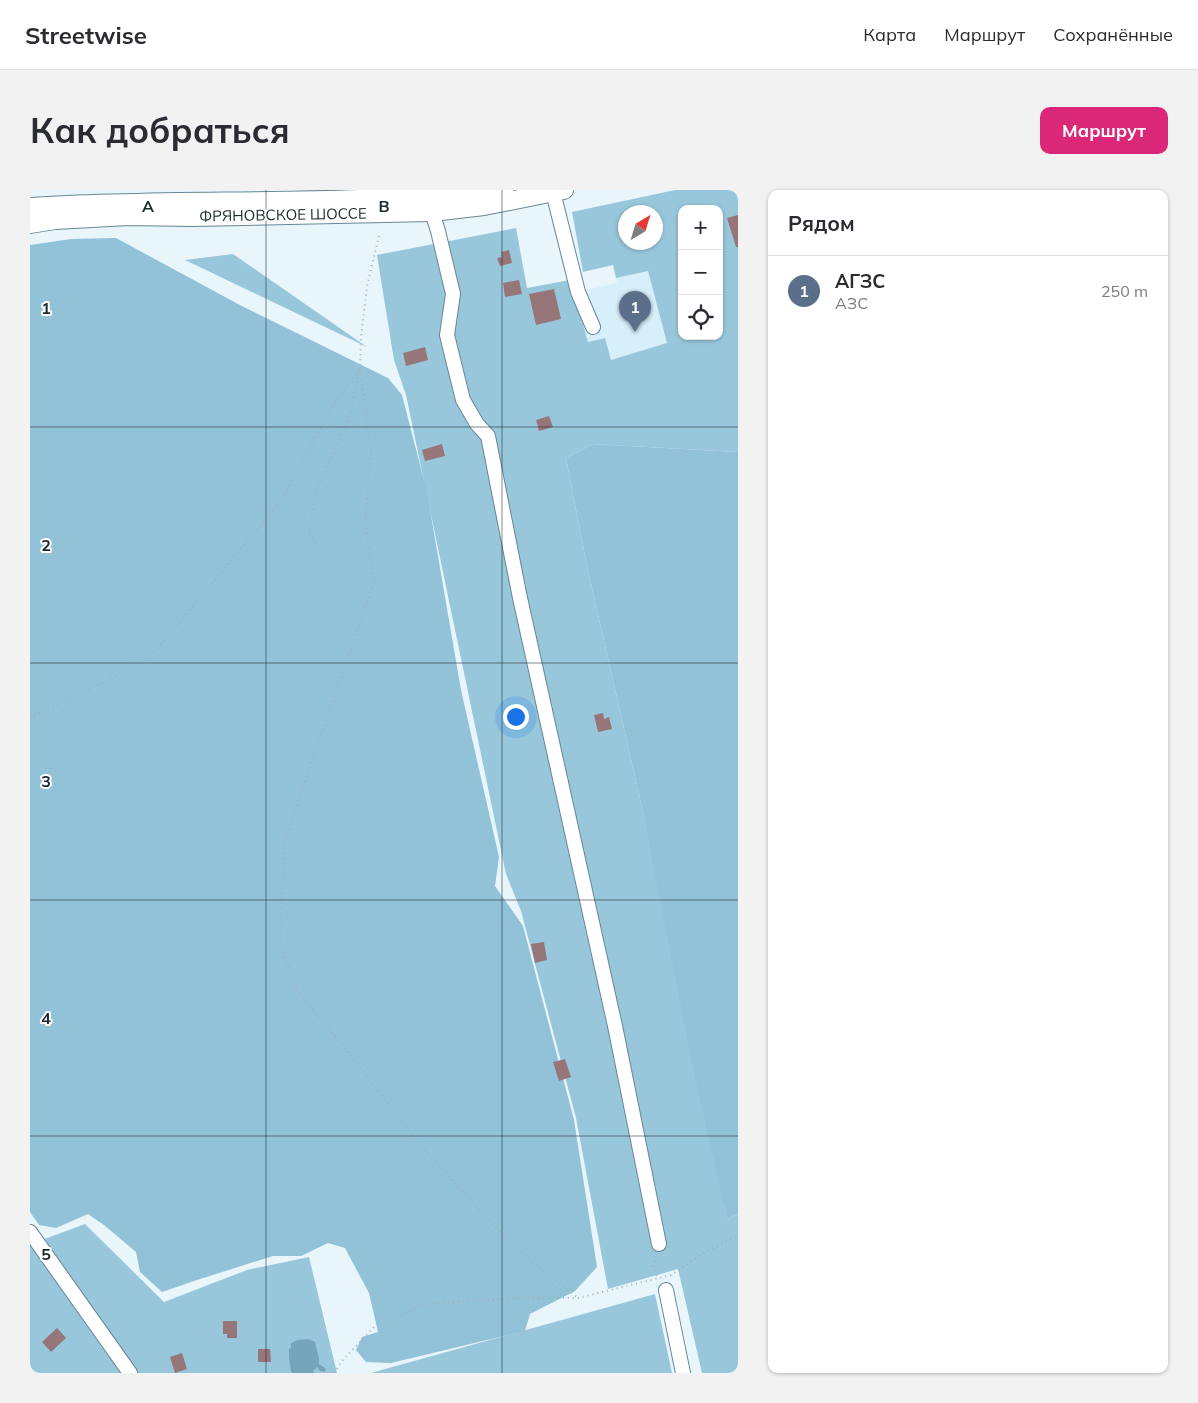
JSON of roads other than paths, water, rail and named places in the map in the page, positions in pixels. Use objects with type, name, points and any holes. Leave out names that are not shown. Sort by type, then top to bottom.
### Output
[{"type":"main road","name":"ФРЯНОВСКОЕ ШОССЕ","points":[[30,224],[55,220],[128,216],[192,217],[431,200],[504,190]]},
{"type":"main road","name":"ФРЯНОВСКОЕ ШОССЕ","points":[[30,207],[323,200],[431,200],[484,206],[559,191]]},
{"type":"street","points":[[559,191],[578,292],[593,327]]},
{"type":"street","points":[[431,200],[453,294],[448,335],[463,400],[477,424],[488,436],[520,598],[615,1026],[659,1244]]},
{"type":"street","points":[[30,1232],[130,1373]]},
{"type":"street","points":[[662,1284],[683,1373]]},
{"type":"place","name":"АГЗС","points":[[635,332]]}]
